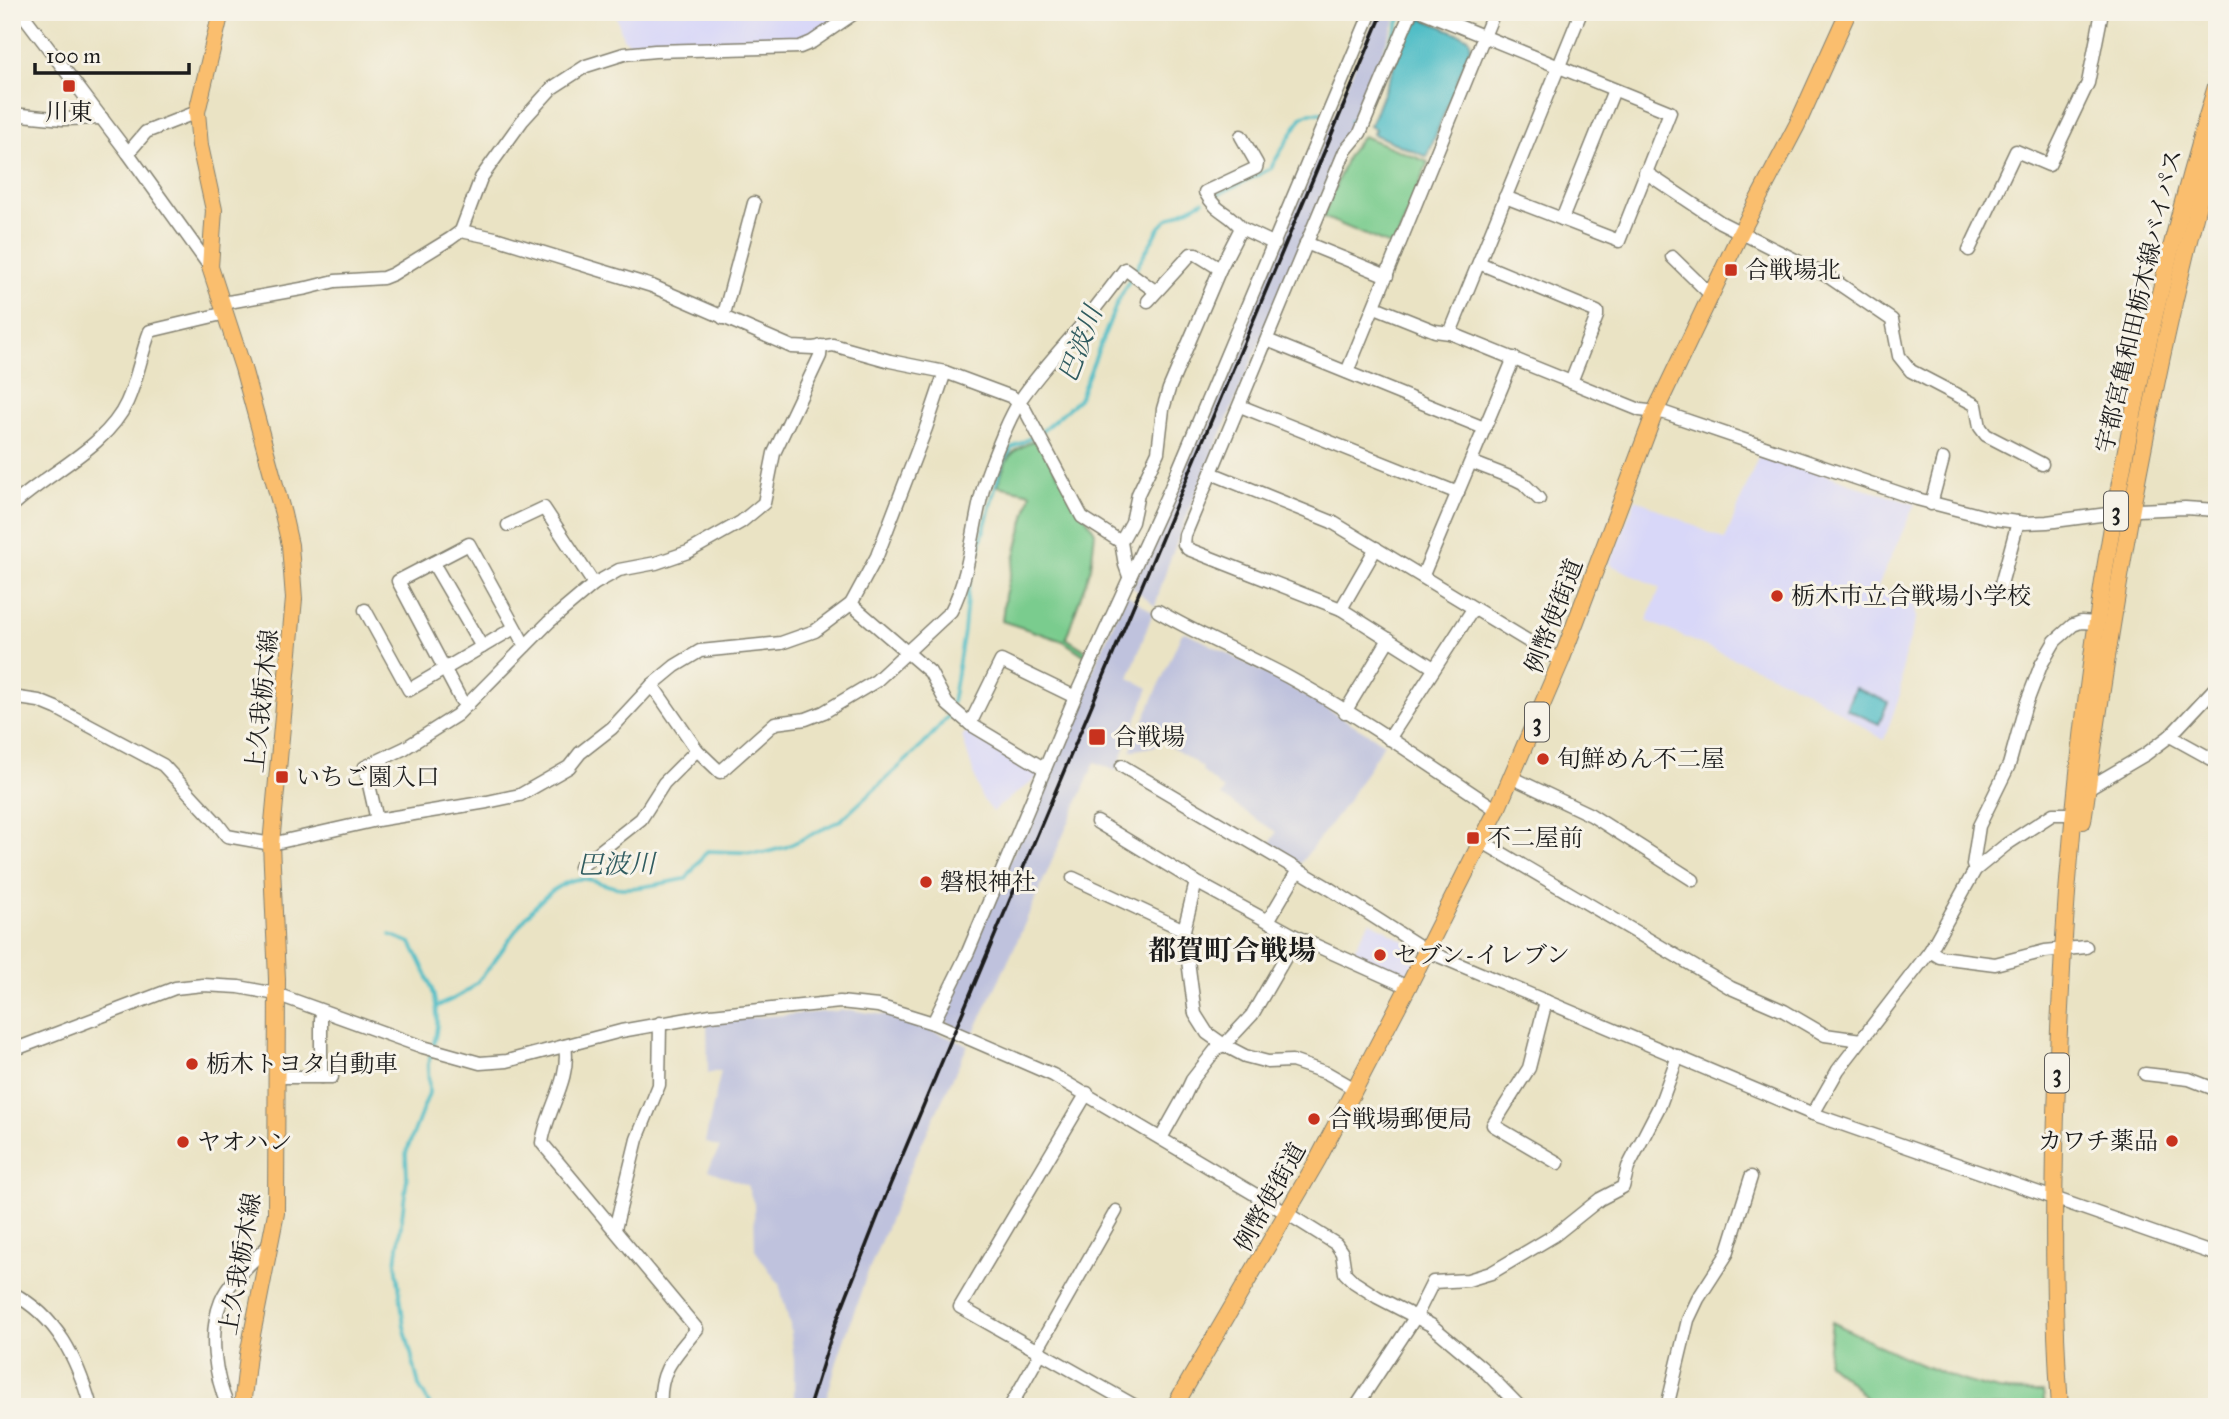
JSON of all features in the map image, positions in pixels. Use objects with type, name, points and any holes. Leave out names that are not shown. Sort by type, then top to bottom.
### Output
[{"type":"main road","name":"上久我栃木線","points":[[220,12],[197,112],[200,146],[214,210],[210,267],[225,308],[283,514],[293,571],[292,631],[271,844],[276,994],[277,1179],[271,1243],[248,1355],[242,1407]]},
{"type":"main road","name":"例幣使街道","points":[[1174,1407],[1288,1214],[1427,951],[1513,778],[1561,661],[1655,412],[1741,232],[1797,125],[1848,12]]},
{"type":"main road","name":"宇都宮亀和田栃木線バイパス","points":[[2063,948],[2082,791],[2154,320],[2213,135],[2217,83]]},
{"type":"main road","name":"宇都宮亀和田栃木線バイパス","points":[[2060,1407],[2054,1199],[2063,948],[2074,814],[2082,791],[2097,624],[2123,511]]},
{"type":"street","points":[[21,12],[210,267]]},
{"type":"street","points":[[12,506],[41,481],[103,436],[127,402],[150,331],[225,308],[335,281],[383,278],[405,268],[461,231],[481,178],[522,121],[552,88],[586,66],[624,54],[655,51],[800,47],[812,42],[856,12]]},
{"type":"street","points":[[933,1023],[968,952],[1075,696],[1130,579],[1275,244],[1371,12]]},
{"type":"street","points":[[1410,12],[1360,133],[1345,151],[1306,243],[1185,535],[1185,547],[1341,609],[1434,668]]},
{"type":"street","points":[[1424,12],[1670,112],[1619,241],[1505,197]]},
{"type":"street","points":[[1347,372],[1494,12]]},
{"type":"street","points":[[1450,333],[1581,12]]},
{"type":"street","points":[[1969,250],[2016,151],[2049,165],[2088,83],[2102,12]]},
{"type":"street","points":[[1562,219],[1614,90]]},
{"type":"street","points":[[128,153],[146,132],[197,112]]},
{"type":"street","points":[[12,114],[63,119],[102,118]]},
{"type":"street","points":[[1241,136],[1256,168],[1205,192],[1216,208],[1241,228],[1275,244]]},
{"type":"street","points":[[1645,172],[1720,222],[1829,276],[1892,320],[1899,356],[1911,371],[1976,405],[1980,427],[1986,435],[2042,464]]},
{"type":"street","points":[[723,318],[754,203]]},
{"type":"street","points":[[1130,579],[1121,541],[1132,522],[1138,494],[1156,461],[1161,440],[1163,409],[1169,389],[1241,228]]},
{"type":"street","points":[[461,231],[495,238],[652,286],[792,347],[833,345],[890,361],[945,372],[1020,402],[1082,517],[1121,541]]},
{"type":"street","points":[[1306,243],[1387,276]]},
{"type":"street","points":[[652,685],[698,750],[720,772],[775,723],[806,719],[824,712],[876,681],[951,611],[959,596],[978,505],[1000,440],[1020,402],[1125,270],[1151,296],[1192,254],[1220,270]]},
{"type":"street","points":[[1672,257],[1711,295]]},
{"type":"street","points":[[1479,263],[1597,312],[1571,382]]},
{"type":"street","points":[[1375,307],[1435,331],[1450,333],[1640,410],[1665,413],[1961,513],[2018,522],[2047,522],[2123,511],[2185,508],[2217,510]]},
{"type":"street","points":[[1268,340],[1484,428]]},
{"type":"street","points":[[377,820],[365,767],[435,730],[457,715],[525,646],[593,584],[619,570],[656,564],[688,552],[741,522],[764,503],[774,453],[820,356],[821,346]]},
{"type":"street","points":[[1423,575],[1514,359]]},
{"type":"street","points":[[12,697],[40,701],[56,708],[163,765],[227,836],[271,844],[377,820],[520,794],[540,785],[569,766],[580,753],[611,729],[652,685],[675,666],[700,651],[781,643],[815,631],[851,604],[877,556],[945,372]]},
{"type":"street","points":[[1240,406],[1458,493]]},
{"type":"street","points":[[1931,504],[1943,459]]},
{"type":"street","points":[[1471,462],[1523,483],[1539,499]]},
{"type":"street","points":[[1212,473],[1332,522],[1561,661]]},
{"type":"street","points":[[508,525],[544,508],[593,584]]},
{"type":"street","points":[[2000,588],[2018,522]]},
{"type":"street","points":[[468,705],[461,700],[398,581],[469,544],[525,646]]},
{"type":"street","points":[[1341,609],[1376,548]]},
{"type":"street","points":[[433,563],[482,647]]},
{"type":"street","points":[[851,604],[930,672],[947,704],[970,724],[1045,769]]},
{"type":"street","points":[[1390,738],[1474,609]]},
{"type":"street","points":[[365,610],[409,690],[514,628]]},
{"type":"street","points":[[1158,611],[1194,632],[1288,677],[1390,738],[1497,810]]},
{"type":"street","points":[[1975,870],[1979,826],[2009,765],[2025,707],[2041,665],[2055,641],[2073,625],[2081,622],[2097,624]]},
{"type":"street","points":[[1345,712],[1389,639]]},
{"type":"street","points":[[970,724],[1001,661],[1075,696]]},
{"type":"street","points":[[2082,791],[2146,754],[2170,736],[2217,686]]},
{"type":"street","points":[[2170,736],[2217,762]]},
{"type":"street","points":[[580,867],[641,819],[664,783],[698,750]]},
{"type":"street","points":[[1122,765],[1427,951],[1814,1114],[2217,1255]]},
{"type":"street","points":[[1513,778],[1591,815],[1693,880]]},
{"type":"street","points":[[1814,1114],[1838,1070],[1930,951],[1975,870],[2007,844],[2053,814],[2074,814]]},
{"type":"street","points":[[1097,822],[1196,882],[1297,937],[1408,987]]},
{"type":"street","points":[[1481,842],[1731,988],[1784,1011],[1825,1035],[1861,1040]]},
{"type":"street","points":[[1268,921],[1298,870]]},
{"type":"street","points":[[1073,878],[1184,930]]},
{"type":"street","points":[[1196,882],[1184,930],[1195,1014],[1207,1033],[1245,1056],[1268,1062],[1292,1061],[1327,1073],[1354,1089]]},
{"type":"street","points":[[1161,1138],[1192,1080],[1217,1048],[1224,1045],[1252,1015],[1297,937]]},
{"type":"street","points":[[1930,951],[1940,957],[1994,964],[2063,948],[2086,947]]},
{"type":"street","points":[[12,1048],[182,987],[223,985],[276,994],[427,1048],[480,1063],[507,1061],[660,1023],[840,1002],[878,1006],[933,1023],[1026,1062],[1087,1093],[1288,1214],[1336,1244],[1342,1253],[1345,1273],[1354,1282],[1431,1325],[1481,1367],[1520,1407]]},
{"type":"street","points":[[1546,1001],[1529,1068],[1493,1125],[1558,1163]]},
{"type":"street","points":[[276,1077],[326,1077],[321,1019],[323,1012]]},
{"type":"street","points":[[615,1229],[637,1139],[659,1085],[660,1023]]},
{"type":"street","points":[[565,1046],[562,1081],[542,1143],[697,1329],[666,1367],[660,1390],[661,1407]]},
{"type":"street","points":[[1356,1407],[1416,1316],[1433,1282],[1468,1280],[1491,1273],[1555,1235],[1600,1199],[1623,1187],[1628,1167],[1660,1105],[1678,1056]]},
{"type":"street","points":[[2145,1074],[2189,1079],[2217,1090]]},
{"type":"street","points":[[1087,1093],[960,1307],[1137,1407]]},
{"type":"street","points":[[1667,1407],[1688,1320],[1727,1254],[1751,1177]]},
{"type":"street","points":[[1010,1407],[1116,1211]]},
{"type":"street","points":[[229,1407],[214,1349],[218,1310],[230,1287],[271,1243]]},
{"type":"street","points":[[12,1293],[45,1316],[64,1337],[82,1377],[90,1407]]},
{"type":"shaded area","points":[[615,12],[851,12],[805,41],[637,49],[623,38]]},
{"type":"shaded area","points":[[1378,12],[1399,12],[1191,506],[1155,606],[1132,587]]},
{"type":"shaded area","name":"栃木市立合戦場小学校","points":[[1761,450],[1857,486],[1915,504],[1877,588],[1915,603],[1916,620],[1903,662],[1900,694],[1884,740],[1802,688],[1647,621],[1660,588],[1609,564],[1636,499],[1725,540]]},
{"type":"shaded area","points":[[1126,594],[1153,612],[1129,678],[1149,688],[1116,771],[1095,762],[1011,955],[972,1036],[947,1023],[942,1017]]},
{"type":"shaded area","points":[[1186,632],[1282,682],[1384,743],[1348,801],[1299,865],[1269,847],[1276,832],[1221,796],[1224,790],[1189,758],[1161,741],[1156,746],[1130,751],[1182,633]]},
{"type":"shaded area","points":[[970,728],[1040,772],[1037,778],[993,812],[981,797],[962,736]]},
{"type":"shaded area","points":[[1370,921],[1421,951],[1405,981],[1350,956]]},
{"type":"shaded area","points":[[850,1010],[897,1017],[968,1045],[914,1160],[866,1277],[824,1407],[794,1407],[794,1360],[790,1325],[779,1284],[755,1250],[754,1204],[747,1185],[708,1170],[720,1148],[705,1142],[721,1071],[708,1073],[707,1021]]},
{"type":"green space","points":[[1363,136],[1428,162],[1394,247],[1323,217],[1348,155]]},
{"type":"green space","points":[[1036,439],[1095,532],[1091,567],[1066,638],[1088,652],[1087,657],[1063,641],[1002,621],[1005,595],[1031,493],[998,486],[1010,456]]},
{"type":"green space","points":[[1832,1322],[1955,1378],[1999,1390],[2043,1392],[2045,1407],[1873,1407],[1854,1385],[1827,1363]]},
{"type":"water","points":[[1421,18],[1469,38],[1471,46],[1427,157],[1373,134],[1375,129],[1370,126],[1412,21],[1419,23]]},
{"type":"water","points":[[1855,688],[1888,702],[1879,724],[1846,709]]},
{"type":"waterway","name":"巴波川","points":[[1350,121],[1357,121],[1403,12]]},
{"type":"waterway","name":"巴波川","points":[[1213,197],[1270,169],[1301,118],[1310,113],[1323,113]]},
{"type":"waterway","name":"巴波川","points":[[1134,272],[1160,227],[1168,219],[1203,201]]},
{"type":"waterway","name":"巴波川","points":[[1041,432],[1079,399],[1117,303],[1130,279]]},
{"type":"waterway","name":"巴波川","points":[[952,703],[968,590],[1002,462],[1012,448],[1035,435]]},
{"type":"waterway","name":"巴波川","points":[[438,1006],[471,988],[528,914],[555,889],[577,879],[622,888],[654,885],[686,879],[707,851],[763,853],[786,847],[841,820],[923,745],[950,714]]},
{"type":"waterway","name":"巴波川","points":[[391,935],[411,943],[429,981],[437,1018],[433,1046]]},
{"type":"waterway","name":"巴波川","points":[[431,1054],[428,1064],[429,1093],[406,1153],[407,1178],[396,1263],[404,1326],[419,1386],[431,1407]]},
{"type":"railway","points":[[809,1407],[835,1325],[890,1185],[1383,12]]},
{"type":"place","name":"川東","points":[[69,86]]},
{"type":"place","name":"合戦場北","points":[[1731,270]]},
{"type":"place","name":"栃木市立合戦場小学校","points":[[1777,596]]},
{"type":"place","name":"合戦場","points":[[1097,737]]},
{"type":"place","name":"旬鮮めん不二屋","points":[[1543,759]]},
{"type":"place","name":"いちご園入口","points":[[282,777]]},
{"type":"place","name":"不二屋前","points":[[1473,838]]},
{"type":"place","name":"磐根神社","points":[[926,882]]},
{"type":"place","name":"セブン-イレブン","points":[[1380,955]]},
{"type":"place","name":"栃木トヨタ自動車","points":[[192,1064]]},
{"type":"place","name":"合戦場郵便局","points":[[1314,1119]]},
{"type":"place","name":"カワチ薬品","points":[[2172,1141]]},
{"type":"place","name":"ヤオハン","points":[[183,1142]]},
{"type":"district","name":"都賀町合戦場","points":[[1232,950]]}]
